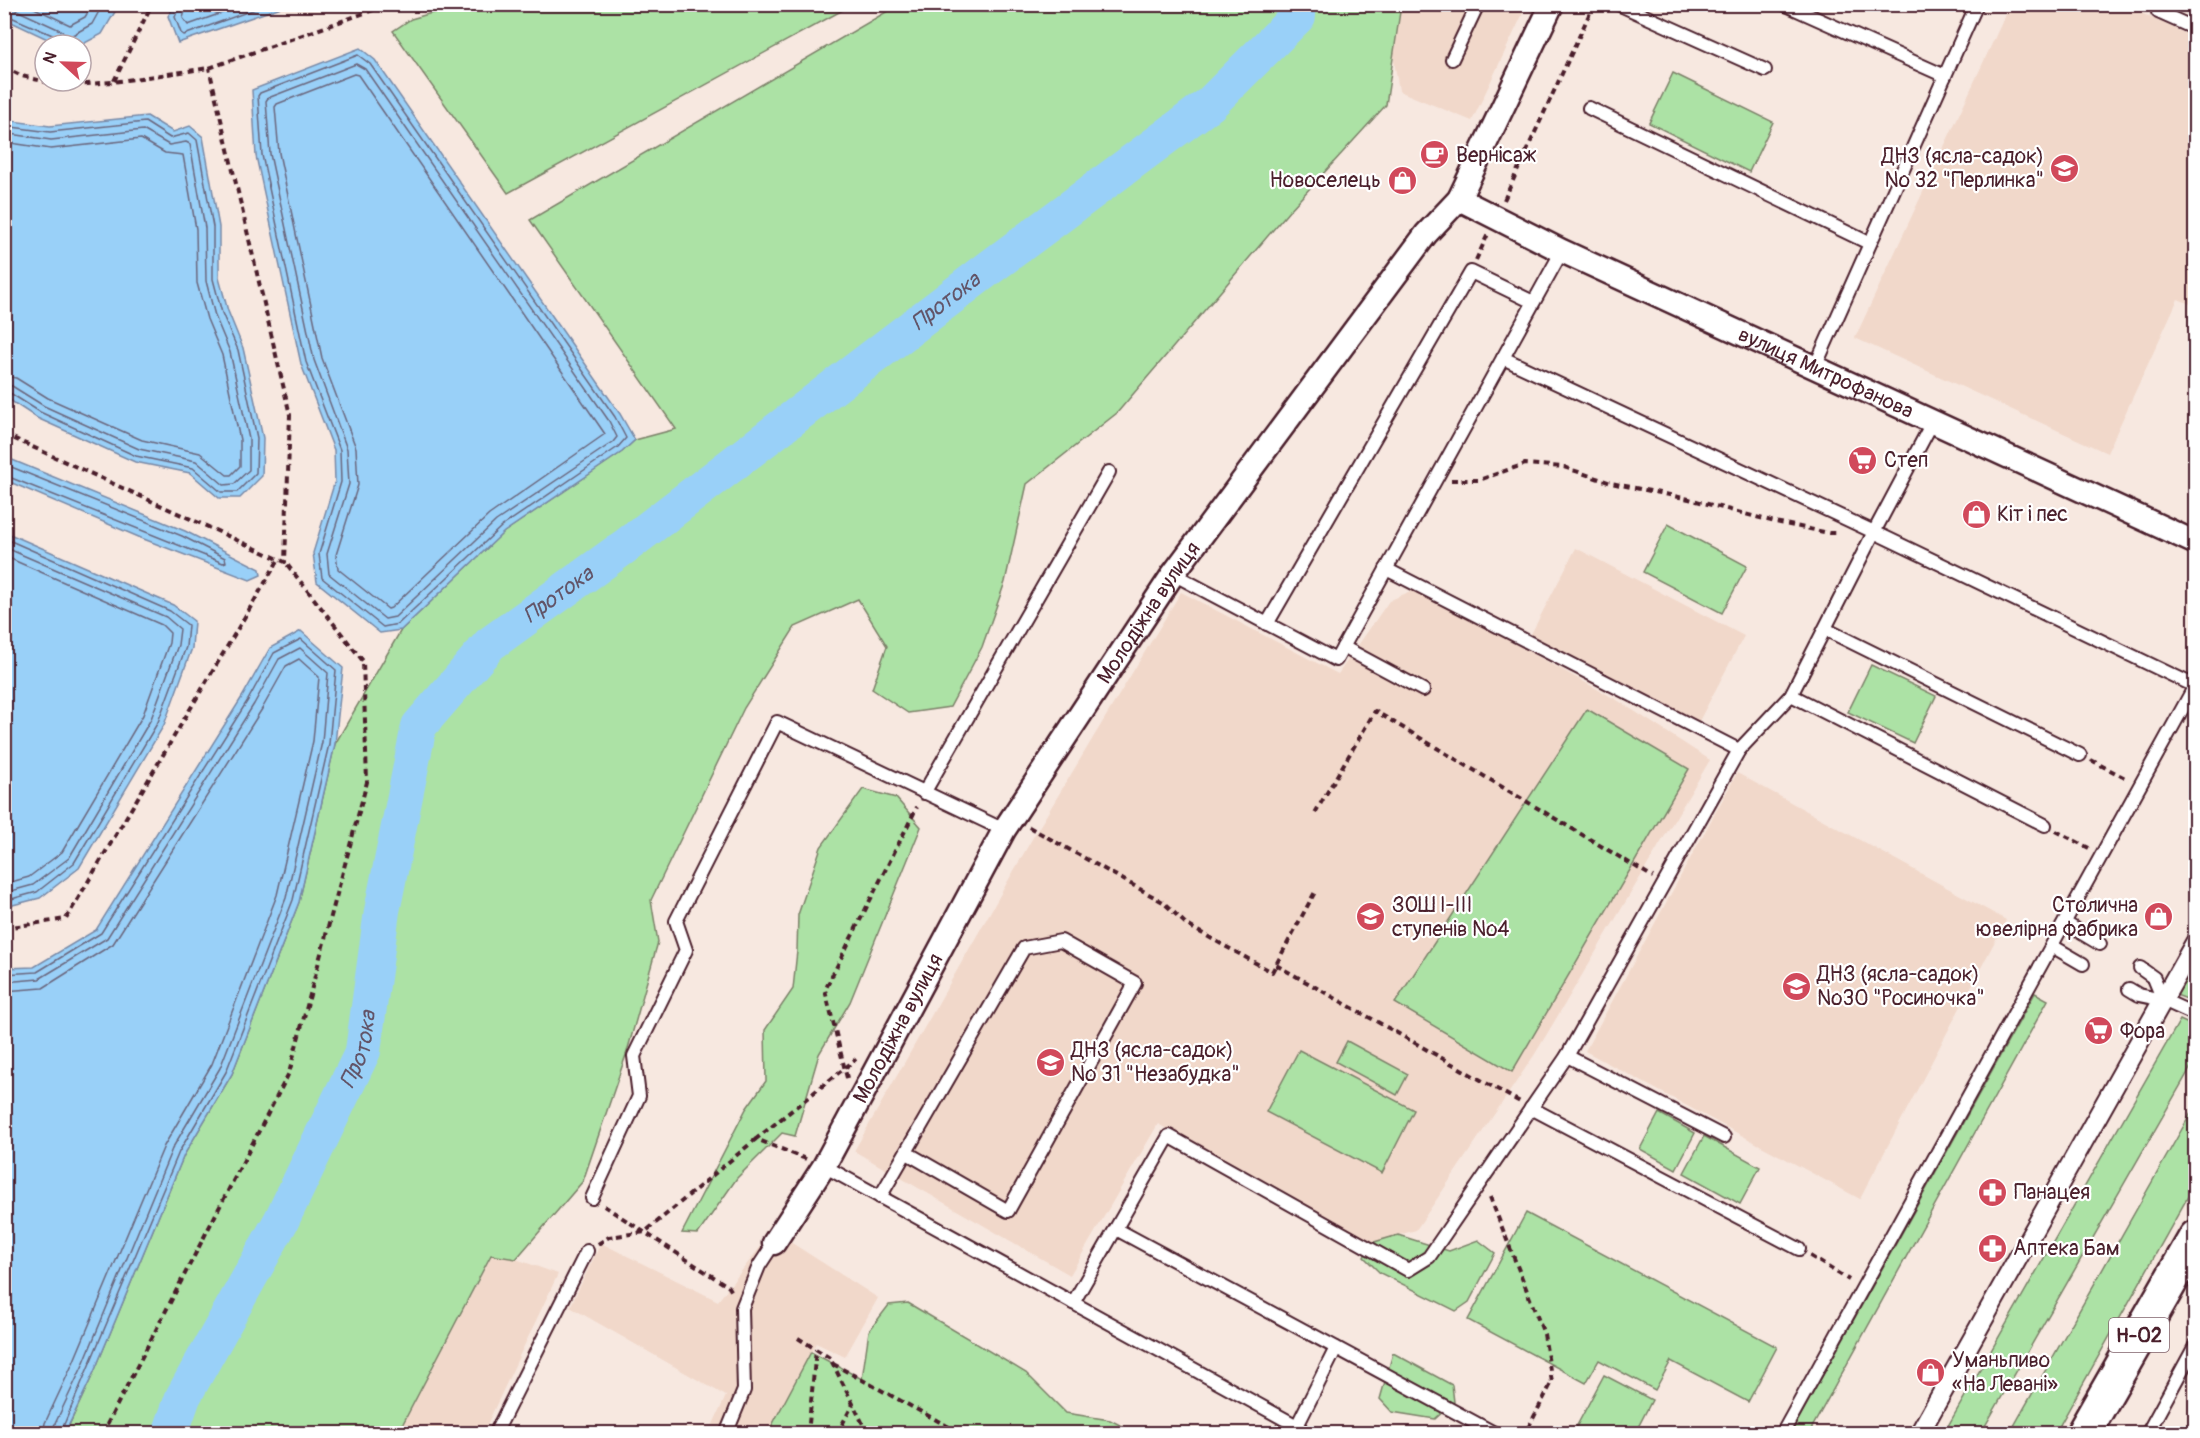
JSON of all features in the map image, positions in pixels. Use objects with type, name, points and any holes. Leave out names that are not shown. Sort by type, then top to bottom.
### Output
[{"type":"main road","name":"Н-02","points":[[2083,1434],[2196,1237]]},
{"type":"street","name":"Молодіжна вулиця","points":[[774,1243],[824,1166],[1008,824],[1173,574],[1426,234],[1460,199],[1552,4]]},
{"type":"street","name":"вулиця Митрофанова","points":[[1460,199],[1562,251],[2196,543]]},
{"type":"street","points":[[1918,1434],[2196,940]]},
{"type":"lane","points":[[1452,59],[1478,4]]},
{"type":"lane","points":[[1618,4],[1765,70]]},
{"type":"lane","points":[[1784,4],[1945,76]]},
{"type":"lane","points":[[1815,367],[1977,4]]},
{"type":"lane","points":[[2158,12],[2196,29]]},
{"type":"lane","points":[[1589,108],[1869,243]]},
{"type":"lane","points":[[1173,574],[1336,660],[1562,251]]},
{"type":"lane","points":[[1267,624],[1471,272],[1533,302]]},
{"type":"lane","points":[[1503,358],[2195,685],[1782,1434]]},
{"type":"lane","points":[[1073,1303],[1169,1136],[1408,1270],[1429,1257],[1567,1056],[1739,750],[1791,695],[1933,421]]},
{"type":"lane","points":[[924,793],[1109,472]]},
{"type":"lane","points":[[1386,569],[1739,750]]},
{"type":"lane","points":[[1825,628],[2080,754]]},
{"type":"lane","points":[[1343,647],[1423,690]]},
{"type":"lane","points":[[1791,695],[2045,825]]},
{"type":"lane","points":[[592,1198],[639,1096],[634,1056],[686,950],[676,921],[777,722],[924,793],[1008,824]]},
{"type":"lane","points":[[2065,923],[2100,944]]},
{"type":"lane","points":[[880,1197],[1024,948],[1060,941],[1135,983],[1008,1211],[907,1153]]},
{"type":"lane","points":[[2052,946],[2083,964]]},
{"type":"lane","points":[[2140,968],[2154,978],[2163,1000]]},
{"type":"lane","points":[[2128,989],[2146,997],[2163,1000],[2196,1015]]},
{"type":"lane","points":[[1567,1056],[1724,1137]]},
{"type":"lane","points":[[1531,1108],[1799,1249]]},
{"type":"lane","points":[[824,1166],[1297,1426],[1336,1348]]},
{"type":"lane","points":[[1116,1229],[1496,1434]]},
{"type":"lane","points":[[726,1434],[744,1390],[742,1308],[759,1266],[774,1243]]},
{"type":"lane","points":[[495,1434],[587,1251]]},
{"type":"lane","points":[[2147,1434],[2196,1344]]},
{"type":"path","points":[[113,82],[152,4]]},
{"type":"path","points":[[4,67],[22,76],[63,86],[113,82],[209,68],[390,4]]},
{"type":"path","points":[[1471,272],[1594,4]]},
{"type":"path","points":[[209,68],[290,415],[285,562]]},
{"type":"path","points":[[4,434],[285,562],[363,661],[367,782],[289,1073],[102,1434]]},
{"type":"path","points":[[1435,480],[1479,480],[1525,464],[1564,467],[1611,483],[1689,499],[1774,522],[1829,533],[1874,532]]},
{"type":"path","points":[[4,928],[66,919],[279,559]]},
{"type":"path","points":[[1315,813],[1375,711],[1664,884]]},
{"type":"path","points":[[2080,754],[2140,785]]},
{"type":"path","points":[[855,1109],[825,990],[924,793]]},
{"type":"path","points":[[1008,824],[1163,902],[1187,925],[1272,972],[1316,890]]},
{"type":"path","points":[[2045,825],[2102,854]]},
{"type":"path","points":[[1276,965],[1531,1108]]},
{"type":"path","points":[[587,1251],[609,1237],[645,1232],[756,1138],[861,1056]]},
{"type":"path","points":[[756,1138],[824,1166]]},
{"type":"path","points":[[1483,1179],[1546,1344],[1552,1382],[1525,1434]]},
{"type":"path","points":[[592,1198],[729,1287],[742,1308]]},
{"type":"path","points":[[1799,1249],[1862,1288]]},
{"type":"path","points":[[798,1338],[830,1358],[868,1434]]},
{"type":"path","points":[[808,1434],[816,1349]]},
{"type":"path","points":[[833,1364],[962,1434]]},
{"type":"path","points":[[837,1434],[853,1404]]},
{"type":"shaded area","points":[[1385,5],[1527,5],[1472,121],[1399,91]]},
{"type":"shaded area","name":"ДНЗ (ясла-садок) № 32 \"Перлинка\"","points":[[2010,5],[2124,5],[2195,38],[2195,306],[2178,299],[2107,453],[1855,338]]},
{"type":"shaded area","points":[[1576,548],[1744,636],[1698,723],[1530,636]]},
{"type":"shaded area","name":"ЗОШ І-ІІІ ступенів №4","points":[[1415,589],[1617,700],[1710,760],[1535,1054],[1416,1230],[1371,1243],[1158,1124],[1070,1275],[854,1151],[1032,839],[1181,592],[1338,674],[1389,601]]},
{"type":"shaded area","name":"ДНЗ (ясла-садок) №30 \"Росиночка\"","points":[[1737,773],[2006,920],[1860,1199],[1585,1051]]},
{"type":"shaded area","points":[[773,1231],[878,1298],[845,1357],[816,1343],[768,1434],[709,1433],[726,1396],[570,1307],[601,1243],[718,1301]]},
{"type":"shaded area","points":[[492,1255],[516,1259],[558,1274],[483,1433],[398,1434]]},
{"type":"green space","points":[[460,5],[852,5],[508,193],[393,31],[411,19]]},
{"type":"green space","points":[[898,5],[1401,5],[1386,105],[1290,210],[1117,413],[1027,484],[1005,582],[982,647],[950,707],[908,713],[872,689],[887,646],[858,599],[795,627],[744,708],[651,900],[658,942],[627,1052],[583,1181],[516,1259],[491,1255],[398,1433],[65,1434],[94,1372],[184,1155],[232,1074],[299,902],[335,744],[401,630],[504,532],[622,452],[635,440],[676,429],[530,220]]},
{"type":"green space","points":[[1673,73],[1773,122],[1749,172],[1649,123]]},
{"type":"green space","points":[[1668,524],[1747,566],[1722,613],[1643,572]]},
{"type":"green space","points":[[1871,665],[1936,696],[1913,743],[1848,712]]},
{"type":"green space","points":[[1587,709],[1689,769],[1512,1072],[1395,1003]]},
{"type":"green space","points":[[863,789],[896,798],[921,827],[850,1002],[819,1054],[795,1136],[782,1133],[737,1178],[698,1234],[682,1233],[746,1109],[766,1081],[765,1030],[793,989],[798,915],[821,847]]},
{"type":"green space","points":[[2195,941],[2195,1002],[2168,992]]},
{"type":"green space","points":[[2035,993],[2048,1000],[1809,1433],[1791,1433]]},
{"type":"green space","points":[[2180,1020],[2195,1027],[2195,1060],[1981,1433],[1944,1433]]},
{"type":"green space","points":[[1347,1041],[1408,1074],[1397,1095],[1336,1062]]},
{"type":"green space","points":[[1299,1050],[1414,1110],[1382,1173],[1266,1112]]},
{"type":"green space","points":[[2195,1106],[2195,1184],[2056,1432],[2010,1433]]},
{"type":"green space","points":[[1659,1113],[1695,1133],[1676,1169],[1640,1149]]},
{"type":"green space","points":[[1704,1136],[1760,1167],[1740,1204],[1684,1173]]},
{"type":"green space","points":[[1526,1213],[1777,1347],[1748,1402],[1671,1361],[1655,1390],[1599,1360],[1586,1383],[1468,1320]]},
{"type":"green space","points":[[1398,1235],[1449,1251],[1478,1240],[1495,1253],[1469,1302],[1456,1311],[1380,1273],[1364,1257],[1371,1243]]},
{"type":"green space","points":[[908,1303],[1026,1373],[1066,1413],[1110,1420],[1136,1433],[768,1433],[811,1352],[862,1379],[869,1331],[889,1305]]},
{"type":"green space","points":[[1393,1353],[1452,1385],[1454,1402],[1435,1419],[1392,1412],[1380,1399]]},
{"type":"green space","points":[[1604,1375],[1652,1400],[1635,1433],[1573,1433]]},
{"type":"water","points":[[5,4],[119,4],[102,34],[93,39],[93,33],[35,33],[5,19]]},
{"type":"water","points":[[175,5],[287,5],[178,43],[168,16]]},
{"type":"water","points":[[360,48],[375,60],[620,414],[635,440],[622,452],[504,532],[401,630],[380,633],[317,582],[313,553],[335,481],[334,450],[301,364],[256,156],[252,90]]},
{"type":"water","points":[[147,116],[173,132],[190,126],[203,137],[219,227],[219,278],[228,311],[243,348],[263,438],[262,476],[240,498],[219,498],[190,473],[135,462],[37,418],[5,397],[5,120],[50,126]]},
{"type":"water","points":[[5,457],[185,531],[260,569],[261,575],[250,580],[141,538],[5,480]]},
{"type":"water","points":[[5,532],[173,605],[194,621],[192,648],[164,725],[79,868],[40,898],[5,907]]},
{"type":"water","points":[[301,631],[343,668],[335,744],[299,902],[232,1074],[184,1155],[94,1372],[65,1433],[5,1433],[5,968],[34,967],[96,930],[242,697],[270,648]]},
{"type":"waterway","name":"Протока","points":[[170,1434],[183,1397],[281,1221],[363,1051],[382,911],[419,726],[490,644],[627,545],[992,266],[1210,104],[1298,16],[1298,4]]},
{"type":"place","name":"Вернісаж","points":[[1435,155]]},
{"type":"place","name":"ДНЗ (ясла-садок) № 32 \"Перлинка\"","points":[[2065,168]]},
{"type":"place","name":"Новоселець","points":[[1402,180]]},
{"type":"place","name":"Степ","points":[[1863,460]]},
{"type":"place","name":"Кіт і пес","points":[[1976,514]]},
{"type":"place","name":"ЗОШ І-ІІІ ступенів №4","points":[[1371,917]]},
{"type":"place","name":"Столична ювелірна фабрика","points":[[2159,917]]},
{"type":"place","name":"ДНЗ (ясла-садок) №30 \"Росиночка\"","points":[[1796,986]]},
{"type":"place","name":"Фора","points":[[2099,1031]]},
{"type":"place","name":"ДНЗ (ясла-садок) № 31 \"Незабудка\"","points":[[1050,1062]]},
{"type":"place","name":"Панацея","points":[[1993,1192]]},
{"type":"place","name":"Аптека Бам","points":[[1992,1248]]},
{"type":"place","name":"Уманьпиво «На Левані»","points":[[1931,1372]]}]
